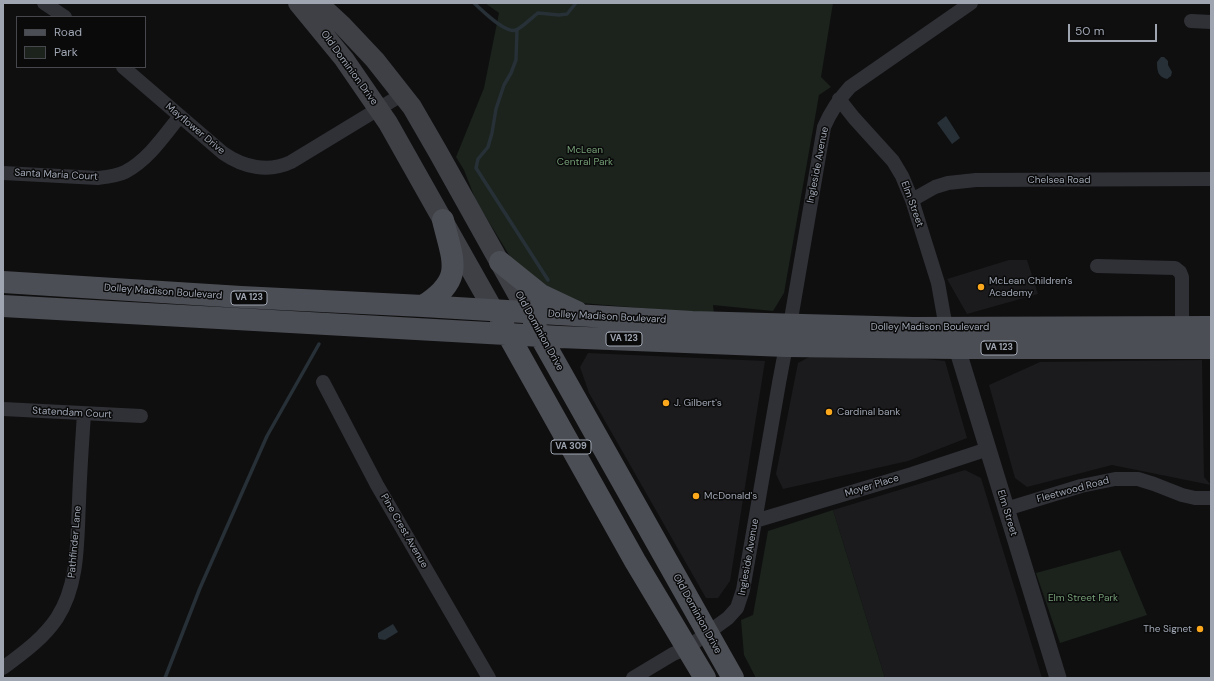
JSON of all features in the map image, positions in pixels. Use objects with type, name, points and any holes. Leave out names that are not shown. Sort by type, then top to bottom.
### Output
[{"type":"main road","name":"Old Dominion Drive","points":[[298,3],[332,44],[379,109],[404,149],[635,561],[705,678]]},
{"type":"main road","name":"Old Dominion Drive","points":[[318,3],[368,52],[403,94],[438,152],[733,678]]},
{"type":"main road","points":[[424,306],[443,291],[452,276],[452,259],[443,220]]},
{"type":"main road","points":[[500,262],[541,295],[587,316]]},
{"type":"main road","name":"Dolley Madison Boulevard","points":[[3,282],[240,297],[692,322],[946,328],[1211,327]]},
{"type":"main road","name":"Dolley Madison Boulevard","points":[[3,306],[593,338],[786,346],[1211,348]]},
{"type":"main road","points":[[735,344],[778,334],[787,330],[790,325]]},
{"type":"main road","points":[[786,346],[794,337],[821,326]]},
{"type":"main road","points":[[563,374],[565,364],[571,352],[581,344],[593,338]]},
{"type":"street","points":[[44,3],[64,16]]},
{"type":"street","points":[[949,18],[951,3]]},
{"type":"street","name":"Ingleside Avenue","points":[[790,325],[824,127],[830,112],[839,98],[850,87],[971,3]]},
{"type":"street","points":[[1191,21],[1211,22]]},
{"type":"street","name":"Mayflower Drive","points":[[124,68],[230,158],[254,167],[269,168],[291,162],[403,94]]},
{"type":"street","name":"Elm Street","points":[[839,98],[854,118],[893,161],[902,176],[912,200],[939,287],[946,328]]},
{"type":"street","name":"Santa Maria Court","points":[[3,173],[98,178],[125,172],[138,164],[148,154],[180,116]]},
{"type":"street","name":"Chelsea Road","points":[[912,200],[935,187],[948,183],[976,180],[1211,179]]},
{"type":"street","points":[[1097,266],[1175,268],[1180,272],[1182,277],[1182,327]]},
{"type":"street","name":"Ingleside Avenue","points":[[633,678],[673,654],[687,648],[728,618],[739,604],[742,595],[786,346]]},
{"type":"street","name":"Elm Street","points":[[957,348],[1058,678]]},
{"type":"street","name":"Pine Crest Avenue","points":[[323,382],[377,485],[489,678]]},
{"type":"street","name":"Statendam Court","points":[[3,409],[141,416]]},
{"type":"street","name":"Pathfinder Lane","points":[[3,668],[32,647],[50,628],[58,617],[70,591],[76,562],[84,414]]},
{"type":"street","name":"Moyer Place","points":[[755,520],[912,474],[988,449]]},
{"type":"street","name":"Fleetwood Road","points":[[1006,509],[1081,486],[1115,479],[1138,479],[1182,495],[1195,498],[1211,498]]},
{"type":"shaded area","points":[[1161,57],[1164,57],[1168,61],[1168,65],[1172,72],[1171,76],[1167,79],[1162,77],[1158,71],[1157,62]]},
{"type":"shaded area","points":[[946,116],[960,138],[952,144],[937,123]]},
{"type":"shaded area","points":[[1009,260],[1027,260],[1038,294],[967,314],[947,279]]},
{"type":"shaded area","points":[[859,352],[945,361],[967,438],[908,461],[783,489],[776,474],[798,363],[813,355]]},
{"type":"shaded area","points":[[588,353],[765,361],[730,581],[718,598],[706,598],[589,393],[580,367]]},
{"type":"shaded area","points":[[1202,360],[1204,477],[1211,485],[1112,465],[1027,487],[1015,478],[989,385],[1040,362]]},
{"type":"shaded area","points":[[965,470],[981,478],[1042,678],[885,678],[833,510]]},
{"type":"shaded area","points":[[393,624],[398,632],[385,640],[379,639],[378,633]]},
{"type":"green space","name":"McLean Central Park","points":[[485,3],[833,3],[821,77],[831,87],[819,95],[784,293],[773,311],[713,305],[714,314],[581,303],[547,294],[511,258],[476,201],[464,170],[456,157],[484,88],[499,13]]},
{"type":"green space","points":[[833,510],[885,678],[756,678],[744,655],[741,620],[753,615],[768,531]]},
{"type":"green space","name":"Elm Street Park","points":[[1120,550],[1147,615],[1060,643],[1036,573]]},
{"type":"waterway","points":[[474,3],[494,21],[511,30],[519,29],[538,13],[559,15],[567,14],[576,3]]},
{"type":"waterway","points":[[517,30],[516,60],[504,85],[496,109],[488,147],[478,159],[476,168],[548,280]]},
{"type":"waterway","points":[[165,678],[200,588],[267,436],[319,344]]},
{"type":"place","name":"McLean Children's Academy","points":[[981,287]]},
{"type":"place","name":"J. Gilbert's","points":[[666,403]]},
{"type":"place","name":"Cardinal bank","points":[[829,412]]},
{"type":"place","name":"McDonald's","points":[[696,496]]},
{"type":"place","name":"The Signet","points":[[1200,629]]}]
